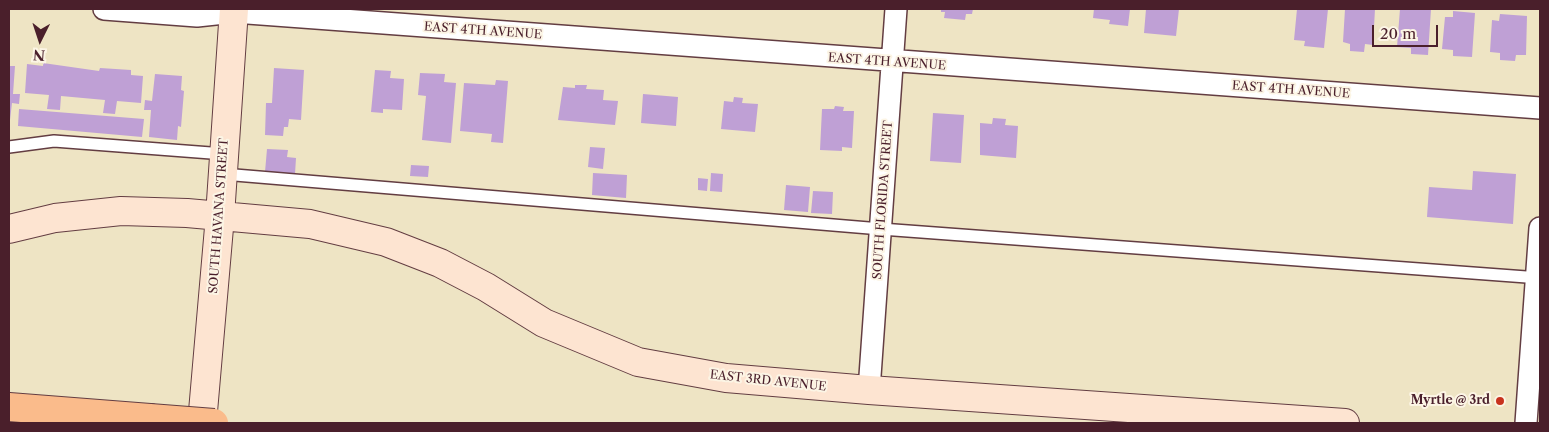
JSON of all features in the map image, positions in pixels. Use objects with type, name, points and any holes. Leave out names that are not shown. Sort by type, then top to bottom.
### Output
[{"type":"highway","points":[[9,406],[214,423]]},
{"type":"street","name":"EAST 4TH AVENUE","points":[[104,9],[197,16],[234,11],[892,62],[1540,108]]},
{"type":"street","name":"SOUTH FLORIDA STREET","points":[[869,390],[896,9]]},
{"type":"street","name":"SOUTH HAVANA STREET","points":[[202,423],[220,216],[234,11]]},
{"type":"street","points":[[9,229],[55,218],[122,211],[220,216]]},
{"type":"street","name":"EAST 3RD AVENUE","points":[[220,216],[310,224],[386,242],[440,263],[486,287],[544,323],[638,362],[726,378],[869,390],[1345,423]]},
{"type":"street","points":[[1526,423],[1539,278],[1540,228]]},
{"type":"lane","points":[[9,148],[54,141],[224,164],[881,229],[1539,278]]},
{"type":"building","points":[[941,9],[973,9],[972,14],[966,14],[965,20],[944,18],[945,12],[941,12]]},
{"type":"building","points":[[1094,9],[1130,9],[1128,26],[1109,24],[1110,20],[1093,18]]},
{"type":"building","points":[[1146,9],[1179,9],[1176,36],[1144,33]]},
{"type":"building","points":[[1297,9],[1328,9],[1324,48],[1304,46],[1305,41],[1294,40]]},
{"type":"building","points":[[1345,9],[1375,9],[1373,45],[1365,44],[1364,52],[1350,51],[1350,44],[1343,42]]},
{"type":"building","points":[[1400,9],[1431,9],[1428,55],[1411,54],[1411,48],[1397,47]]},
{"type":"building","points":[[1453,11],[1475,13],[1472,57],[1453,56],[1453,50],[1442,49],[1445,17],[1453,17]]},
{"type":"building","points":[[1500,14],[1527,16],[1526,55],[1516,55],[1515,61],[1500,60],[1500,53],[1490,52],[1492,20],[1499,21]]},
{"type":"building","points":[[43,63],[99,71],[100,68],[131,70],[131,75],[143,76],[141,103],[117,101],[115,114],[103,113],[105,100],[61,96],[60,110],[47,109],[49,95],[25,93],[27,64],[43,66]]},
{"type":"building","points":[[9,66],[15,66],[13,94],[20,94],[19,104],[12,103],[10,120]]},
{"type":"building","points":[[274,68],[304,70],[301,120],[289,119],[288,127],[284,127],[283,136],[265,135],[266,103],[272,103]]},
{"type":"building","points":[[375,70],[391,71],[390,78],[404,79],[402,110],[383,109],[383,113],[371,112]]},
{"type":"building","points":[[420,73],[445,74],[444,82],[456,83],[451,143],[422,140],[426,96],[418,95]]},
{"type":"building","points":[[155,74],[182,76],[181,90],[184,91],[181,127],[178,126],[177,140],[149,137],[151,110],[144,110],[145,100],[152,101]]},
{"type":"building","points":[[496,80],[508,81],[503,143],[491,142],[492,134],[460,131],[464,83],[495,85]]},
{"type":"building","points":[[575,85],[587,85],[586,89],[604,90],[603,100],[618,101],[615,125],[558,120],[563,87],[575,88]]},
{"type":"building","points":[[643,94],[678,97],[676,126],[641,123]]},
{"type":"building","points":[[734,97],[743,98],[742,103],[758,104],[755,132],[721,129],[724,101],[733,102]]},
{"type":"building","points":[[835,106],[844,107],[843,111],[854,111],[852,148],[842,147],[842,151],[820,150],[822,109],[834,109]]},
{"type":"building","points":[[19,109],[144,119],[142,137],[18,126]]},
{"type":"building","points":[[933,113],[964,115],[961,163],[930,161]]},
{"type":"building","points":[[993,118],[1006,119],[1005,125],[1018,126],[1016,158],[980,155],[980,123],[992,124]]},
{"type":"building","points":[[590,147],[605,148],[603,169],[588,167]]},
{"type":"building","points":[[267,149],[288,150],[287,157],[296,158],[295,174],[265,172]]},
{"type":"building","points":[[411,165],[429,166],[428,177],[410,176]]},
{"type":"building","points":[[1473,171],[1516,174],[1513,224],[1427,217],[1429,187],[1472,190]]},
{"type":"building","points":[[593,173],[627,175],[626,198],[592,195]]},
{"type":"building","points":[[711,173],[723,174],[722,192],[710,191]]},
{"type":"building","points":[[698,178],[708,179],[707,191],[698,190]]},
{"type":"building","points":[[786,185],[810,187],[808,212],[784,210]]},
{"type":"building","points":[[813,191],[833,192],[832,214],[811,213]]},
{"type":"place","name":"Myrtle @ 3rd","points":[[1500,401]]}]
